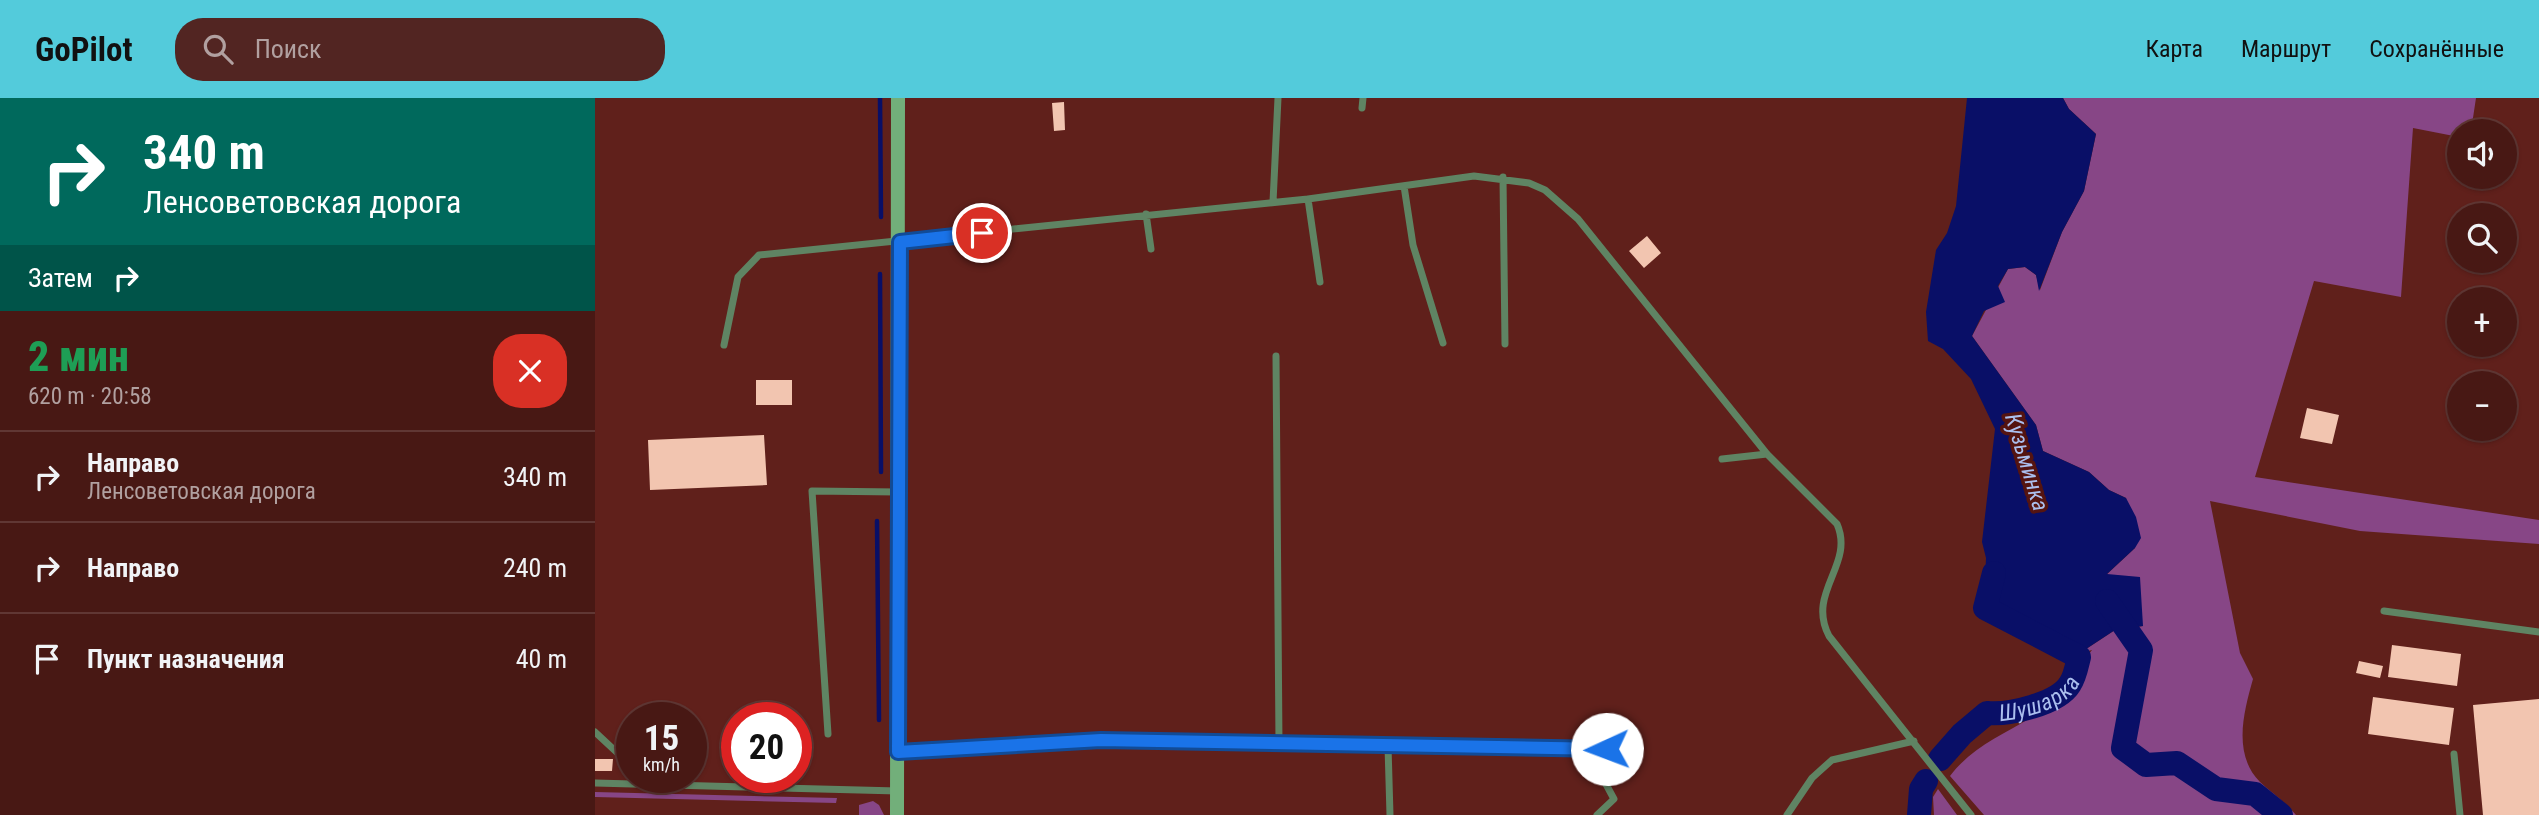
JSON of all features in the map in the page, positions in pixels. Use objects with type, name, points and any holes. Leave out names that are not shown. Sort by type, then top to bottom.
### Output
[{"type":"street","points":[[897,815],[900,242],[898,98]]},
{"type":"lane","points":[[1273,202],[1279,98]]},
{"type":"lane","points":[[1362,108],[1363,98]]},
{"type":"lane","points":[[724,345],[738,277],[759,255],[1308,199],[1474,176],[1503,177],[1545,190],[1578,219],[1767,454],[1837,524],[1842,537],[1840,556],[1823,594],[1821,622],[1829,636],[1971,815]]},
{"type":"lane","points":[[1503,177],[1505,344]]},
{"type":"lane","points":[[1404,186],[1413,245],[1443,343]]},
{"type":"lane","points":[[1308,199],[1320,282]]},
{"type":"lane","points":[[1146,214],[1151,249]]},
{"type":"lane","points":[[1276,356],[1279,744]]},
{"type":"lane","points":[[1722,459],[1767,454]]},
{"type":"lane","points":[[828,734],[812,491],[899,492]]},
{"type":"lane","points":[[2384,611],[2539,632]]},
{"type":"lane","points":[[898,752],[1101,740],[1588,751],[1607,749],[1607,725]]},
{"type":"lane","points":[[595,732],[616,752]]},
{"type":"lane","points":[[1787,815],[1812,778],[1832,760],[1914,741]]},
{"type":"lane","points":[[1388,746],[1390,815]]},
{"type":"lane","points":[[1588,751],[1614,799],[1597,815]]},
{"type":"lane","points":[[2454,754],[2460,815]]},
{"type":"lane","points":[[595,783],[616,784]]},
{"type":"lane","points":[[707,787],[898,791]]},
{"type":"shaded area","points":[[2063,98],[2476,98],[2473,119],[2447,119],[2447,135],[2413,128],[2401,297],[2314,281],[2255,477],[2539,520],[2539,544],[2360,531],[2210,501],[2240,653],[2253,679],[2244,718],[2243,746],[2246,759],[2260,782],[2296,815],[1984,815],[1950,776],[1977,750],[2032,717],[2021,702],[2044,695],[2054,699],[2058,689],[2066,684],[2092,650],[2080,653],[2115,630],[2143,626],[2106,575],[2135,548],[2126,498],[2109,490],[2089,472],[2043,451],[2036,425],[1972,336],[2008,269],[2025,267],[2036,275],[2040,290],[2062,232],[2084,191],[2096,134],[2069,109]]},
{"type":"shaded area","points":[[1938,789],[1957,815],[1934,815],[1933,797]]},
{"type":"shaded area","points":[[595,792],[837,798],[836,803],[595,797]]},
{"type":"shaded area","points":[[873,801],[879,805],[884,815],[859,815],[859,805]]},
{"type":"water","points":[[1967,98],[2063,98],[2069,109],[2096,134],[2084,191],[2062,232],[2039,291],[2036,275],[2025,267],[2008,269],[1998,286],[2005,302],[1984,311],[1972,336],[2036,425],[2043,451],[2089,472],[2109,490],[2126,498],[2136,517],[2141,538],[2135,548],[2107,574],[2140,577],[2143,626],[2115,630],[2080,653],[1984,605],[1986,558],[1982,542],[1995,429],[1971,379],[1943,349],[1928,341],[1926,312],[1936,250],[1947,233],[1956,206]]},
{"type":"building","points":[[1064,102],[1065,130],[1054,131],[1052,103]]},
{"type":"building","points":[[1647,236],[1661,253],[1644,268],[1629,251]]},
{"type":"building","points":[[756,380],[792,380],[792,405],[756,405]]},
{"type":"building","points":[[2307,408],[2339,415],[2332,444],[2300,438]]},
{"type":"building","points":[[764,435],[767,485],[650,490],[648,440]]},
{"type":"building","points":[[2392,645],[2461,654],[2457,686],[2388,677]]},
{"type":"building","points":[[2359,661],[2383,666],[2380,678],[2356,673]]},
{"type":"building","points":[[2373,697],[2454,708],[2449,745],[2368,734]]},
{"type":"building","points":[[2539,699],[2539,815],[2483,815],[2473,705]]},
{"type":"building","points":[[595,759],[613,759],[612,771],[595,771]]},
{"type":"waterway","points":[[880,98],[881,217]]},
{"type":"waterway","points":[[880,274],[881,472]]},
{"type":"waterway","points":[[877,521],[879,720]]},
{"type":"waterway","name":"Шушарка","points":[[1940,759],[1962,734],[1987,713],[2020,710],[2055,697],[2064,691],[2076,671],[2079,657],[1985,608],[1994,573]]},
{"type":"waterway","name":"Кузьминка","points":[[2107,601],[2141,650],[2123,748],[2146,765],[2177,763],[2216,789],[2255,794],[2281,815]]},
{"type":"waterway","name":"Шушарка","points":[[1919,815],[1921,789],[1926,781]]},
{"type":"route","points":[[982,233],[900,242],[898,752],[1101,740],[1588,751],[1607,749]]}]
